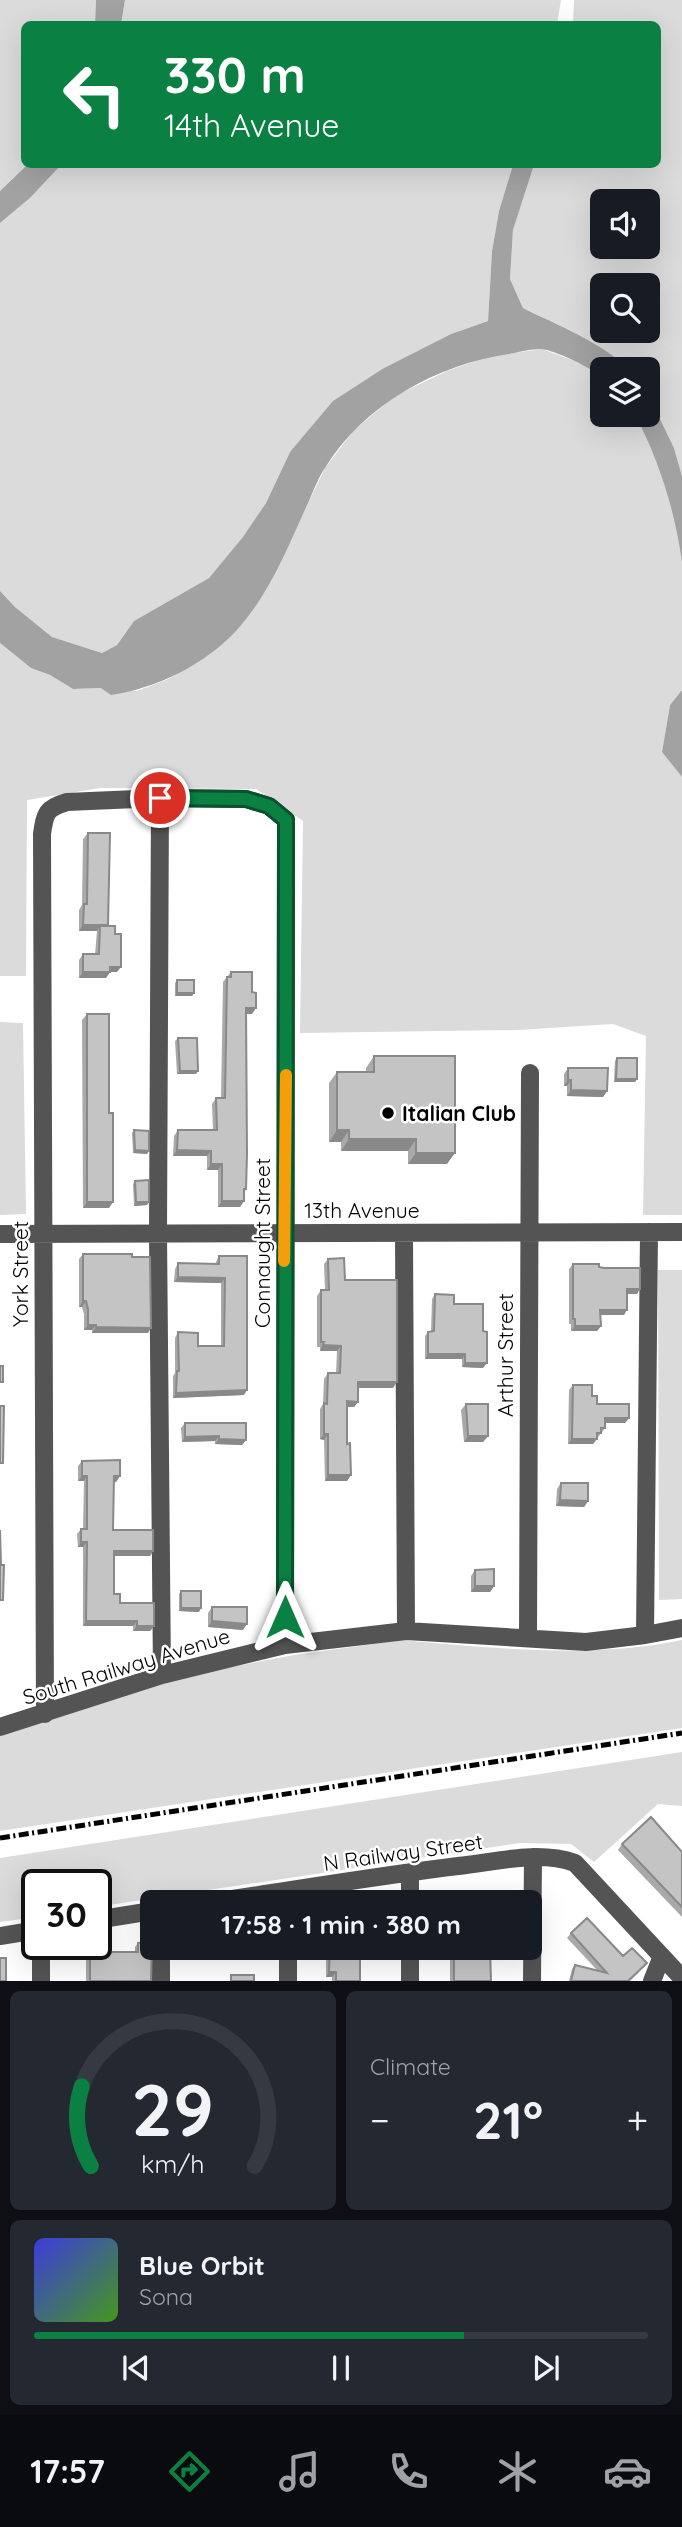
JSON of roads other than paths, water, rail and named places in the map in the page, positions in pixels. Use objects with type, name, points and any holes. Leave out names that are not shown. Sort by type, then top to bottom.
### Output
[{"type":"street","name":"York Street","points":[[45,1714],[42,834],[45,815],[53,806],[67,802],[160,798]]},
{"type":"street","name":"Connaught Street","points":[[160,798],[246,799],[269,806],[286,820],[285,1645]]},
{"type":"street","points":[[160,798],[158,1234],[162,1675]]},
{"type":"street","name":"Arthur Street","points":[[528,1638],[530,1073]]},
{"type":"street","name":"13th Avenue","points":[[0,1234],[682,1231]]},
{"type":"street","points":[[645,1635],[649,1232]]},
{"type":"street","points":[[404,1233],[406,1631]]},
{"type":"street","name":"South Railway Avenue","points":[[0,1727],[162,1675],[285,1645],[406,1631],[586,1642],[682,1628]]},
{"type":"street","points":[[532,1981],[533,1857]]},
{"type":"street","name":"N Railway Street","points":[[322,1890],[410,1872],[533,1857],[556,1857],[575,1863],[682,1978]]},
{"type":"street","points":[[410,1872],[410,1890]]},
{"type":"street","points":[[112,1917],[140,1913]]},
{"type":"street","points":[[0,1936],[21,1933]]},
{"type":"street","points":[[652,1981],[662,1956]]},
{"type":"street","points":[[41,1960],[41,1981]]},
{"type":"street","points":[[161,1960],[161,1981]]},
{"type":"street","points":[[288,1960],[288,1981]]},
{"type":"street","points":[[410,1960],[410,1981]]},
{"type":"railway","points":[[0,1838],[682,1733]]},
{"type":"place","name":"Italian Club","points":[[388,1113]]}]
